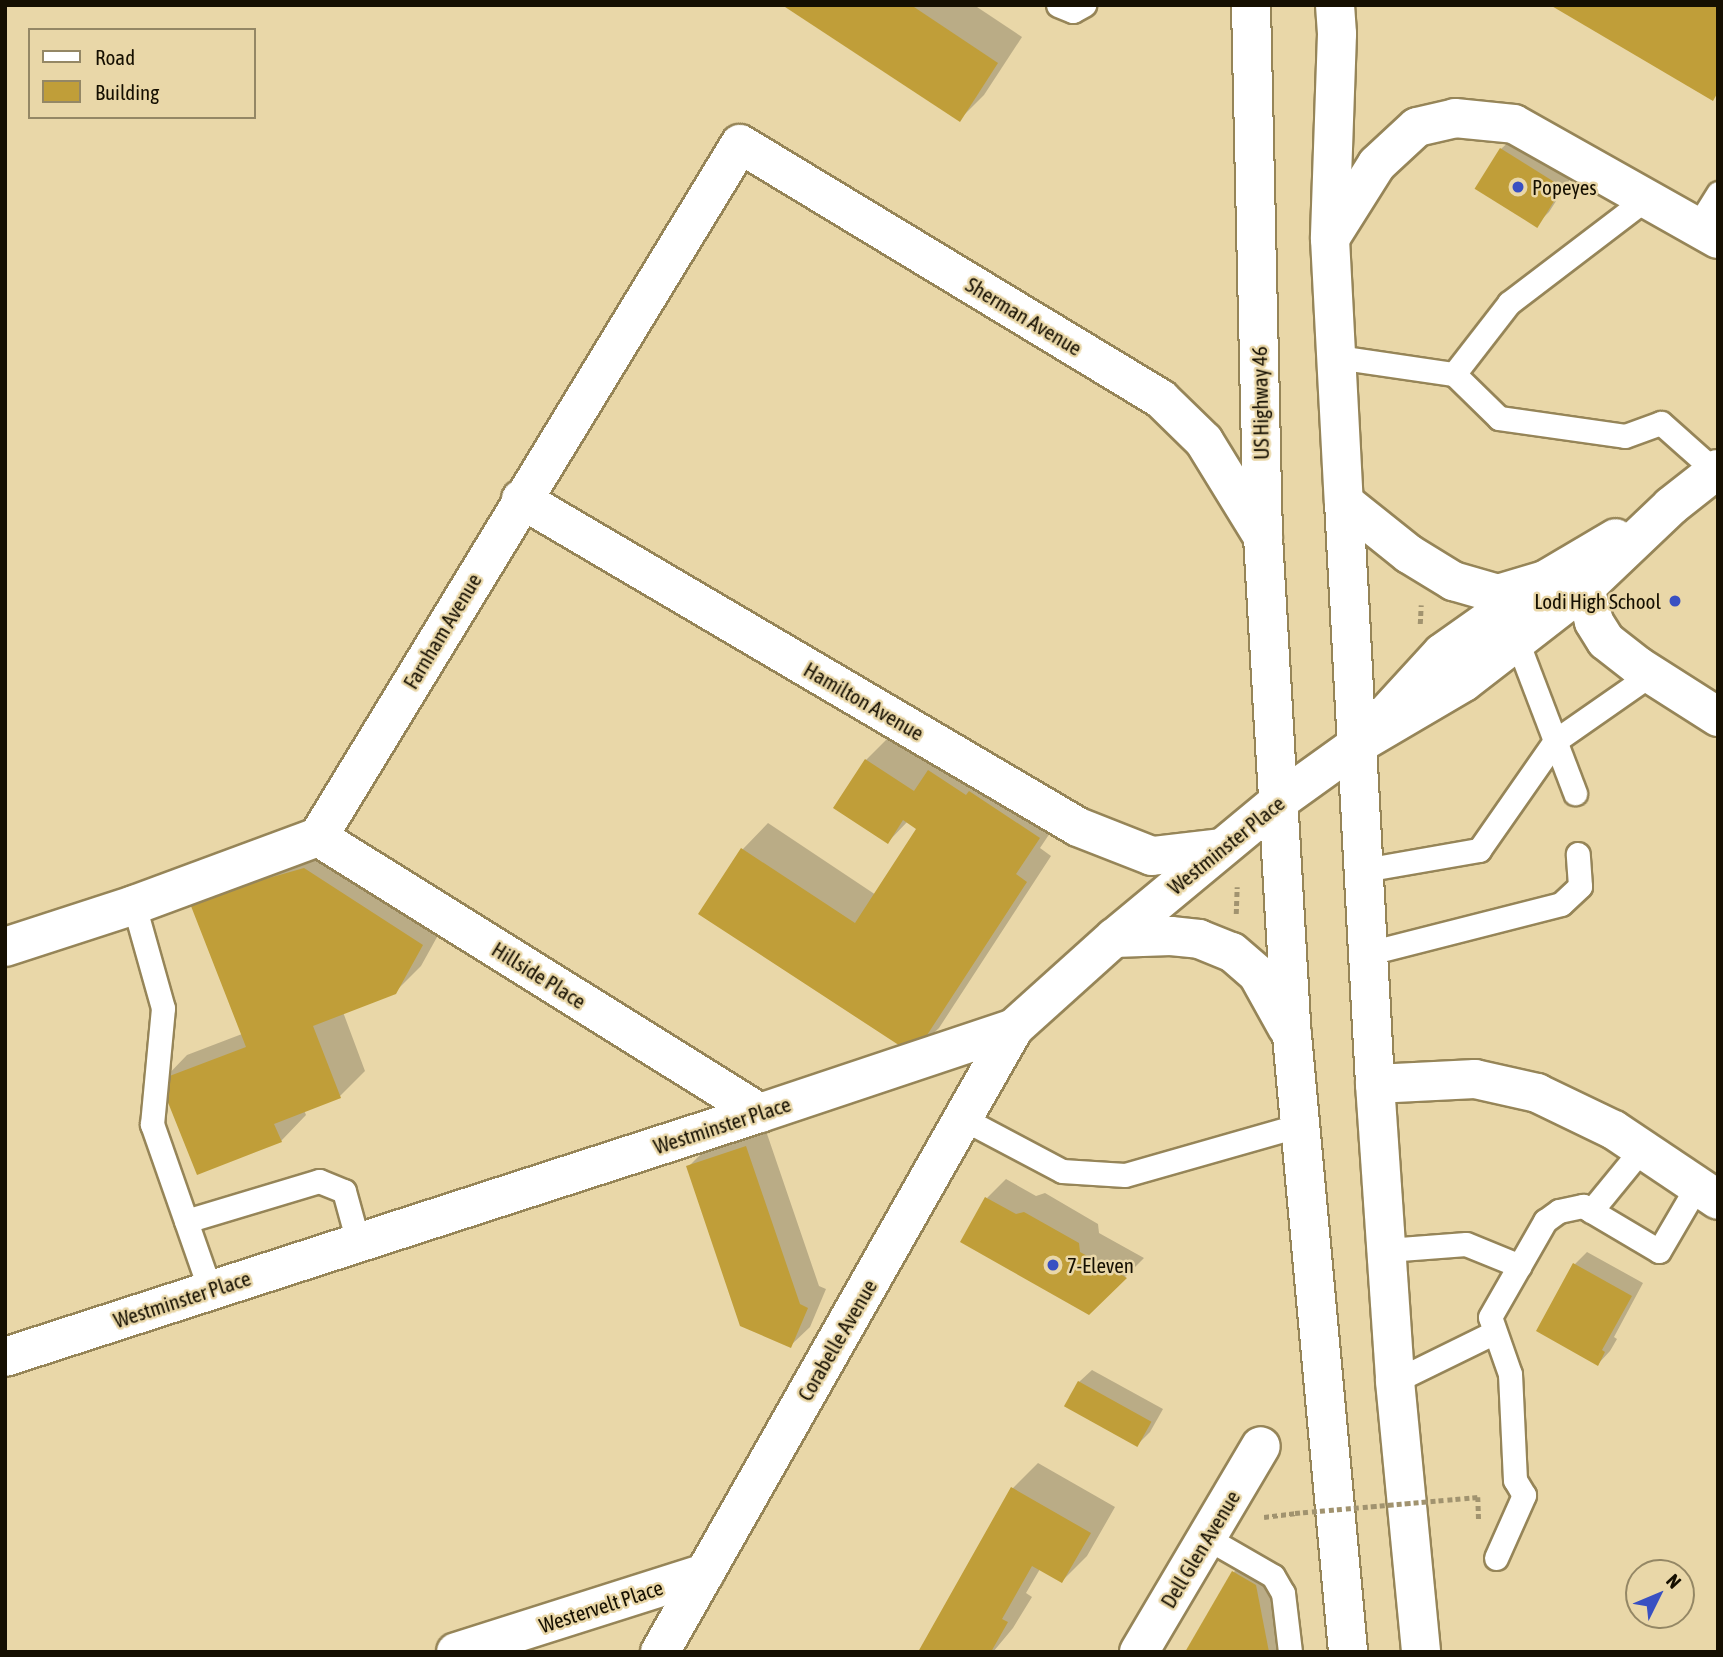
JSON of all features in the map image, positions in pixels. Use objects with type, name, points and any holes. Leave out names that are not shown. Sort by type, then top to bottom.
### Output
[{"type":"main road","name":"US Highway 46","points":[[1251,5],[1263,537],[1292,1035],[1348,1652]]},
{"type":"main road","points":[[1338,15],[1330,239],[1375,1084],[1395,1381],[1421,1652]]},
{"type":"main road","points":[[1330,239],[1377,164],[1417,127],[1455,118],[1514,124],[1707,233]]},
{"type":"main road","name":"Sherman Avenue","points":[[740,144],[1161,399],[1204,441],[1263,537]]},
{"type":"main road","name":"Farnham Avenue","points":[[318,836],[521,499],[740,144]]},
{"type":"main road","name":"Westminster Place","points":[[5,1357],[1014,1028],[1114,938],[1279,801],[1357,745],[1464,682],[1585,589],[1671,506],[1716,470]]},
{"type":"main road","name":"Hamilton Avenue","points":[[521,499],[1078,827],[1152,856],[1222,848]]},
{"type":"main road","points":[[1344,502],[1409,554],[1452,581],[1498,594],[1545,580]]},
{"type":"main road","name":"Westminster Place","points":[[1357,745],[1442,653],[1545,580],[1671,506]]},
{"type":"main road","points":[[1585,589],[1594,622],[1606,641],[1718,717]]},
{"type":"main road","points":[[5,947],[134,905],[318,836]]},
{"type":"main road","name":"Hillside Place","points":[[318,836],[760,1113]]},
{"type":"main road","points":[[1114,938],[1190,938],[1232,952],[1258,975],[1292,1035]]},
{"type":"main road","name":"Corabelle Avenue","points":[[660,1652],[1014,1028]]},
{"type":"main road","points":[[1375,1084],[1475,1079],[1537,1093],[1614,1130],[1708,1193]]},
{"type":"main road","name":"Dell Glen Avenue","points":[[1139,1652],[1261,1446]]},
{"type":"main road","name":"Westervelt Place","points":[[456,1652],[705,1573]]},
{"type":"lane","points":[[1058,5],[1073,11],[1084,5]]},
{"type":"lane","points":[[1707,233],[1718,193]]},
{"type":"lane","points":[[1454,374],[1509,303],[1647,198]]},
{"type":"lane","points":[[1337,357],[1454,374],[1499,418],[1625,436],[1661,423],[1716,470]]},
{"type":"lane","points":[[1517,641],[1575,793]]},
{"type":"lane","points":[[1364,870],[1479,850],[1555,741],[1651,674]]},
{"type":"lane","points":[[1368,953],[1561,904],[1580,886],[1578,854]]},
{"type":"lane","points":[[134,905],[163,1008],[152,1124],[210,1290]]},
{"type":"lane","points":[[962,1118],[1062,1171],[1125,1175],[1300,1125]]},
{"type":"lane","points":[[1591,1211],[1641,1150]]},
{"type":"lane","points":[[186,1221],[319,1181],[344,1191],[358,1242]]},
{"type":"lane","points":[[1496,1558],[1524,1495],[1515,1480],[1510,1374],[1490,1317],[1545,1221],[1559,1211],[1583,1206],[1659,1251],[1708,1193]]},
{"type":"lane","points":[[1387,1250],[1466,1244],[1520,1266]]},
{"type":"lane","points":[[1395,1381],[1495,1332]]},
{"type":"lane","points":[[1207,1538],[1273,1576],[1283,1593],[1290,1652]]},
{"type":"path","points":[[1236,917],[1237,887]]},
{"type":"path","points":[[1254,1518],[1478,1497]]},
{"type":"building","points":[[782,5],[911,5],[998,63],[960,122]]},
{"type":"building","points":[[1550,5],[1718,5],[1718,92],[1713,101]]},
{"type":"building","name":"Popeyes","points":[[1500,148],[1563,187],[1537,228],[1475,189]]},
{"type":"building","points":[[865,759],[914,791],[928,770],[966,795],[969,791],[1040,838],[1016,874],[1027,882],[914,1055],[698,914],[741,848],[855,923],[916,829],[903,820],[888,844],[833,808]]},
{"type":"building","points":[[304,868],[423,945],[396,994],[313,1026],[341,1098],[274,1124],[282,1142],[197,1175],[159,1080],[246,1047],[189,901]]},
{"type":"building","points":[[746,1146],[800,1304],[808,1308],[791,1348],[740,1326],[686,1166]]},
{"type":"building","name":"7-Eleven","points":[[985,1197],[1016,1214],[1024,1212],[1079,1243],[1080,1252],[1127,1278],[1089,1315],[960,1242]]},
{"type":"building","points":[[1573,1263],[1632,1296],[1602,1350],[1605,1352],[1598,1366],[1536,1331]]},
{"type":"building","points":[[1078,1381],[1151,1422],[1137,1447],[1064,1406]]},
{"type":"building","points":[[1011,1487],[1091,1533],[1062,1583],[1032,1566],[1002,1619],[1008,1622],[991,1652],[918,1652]]},
{"type":"building","points":[[1232,1571],[1256,1585],[1269,1652],[1185,1652]]},
{"type":"place","name":"Popeyes","points":[[1518,187]]},
{"type":"place","name":"Lodi High School","points":[[1675,601]]},
{"type":"place","name":"7-Eleven","points":[[1053,1265]]}]
